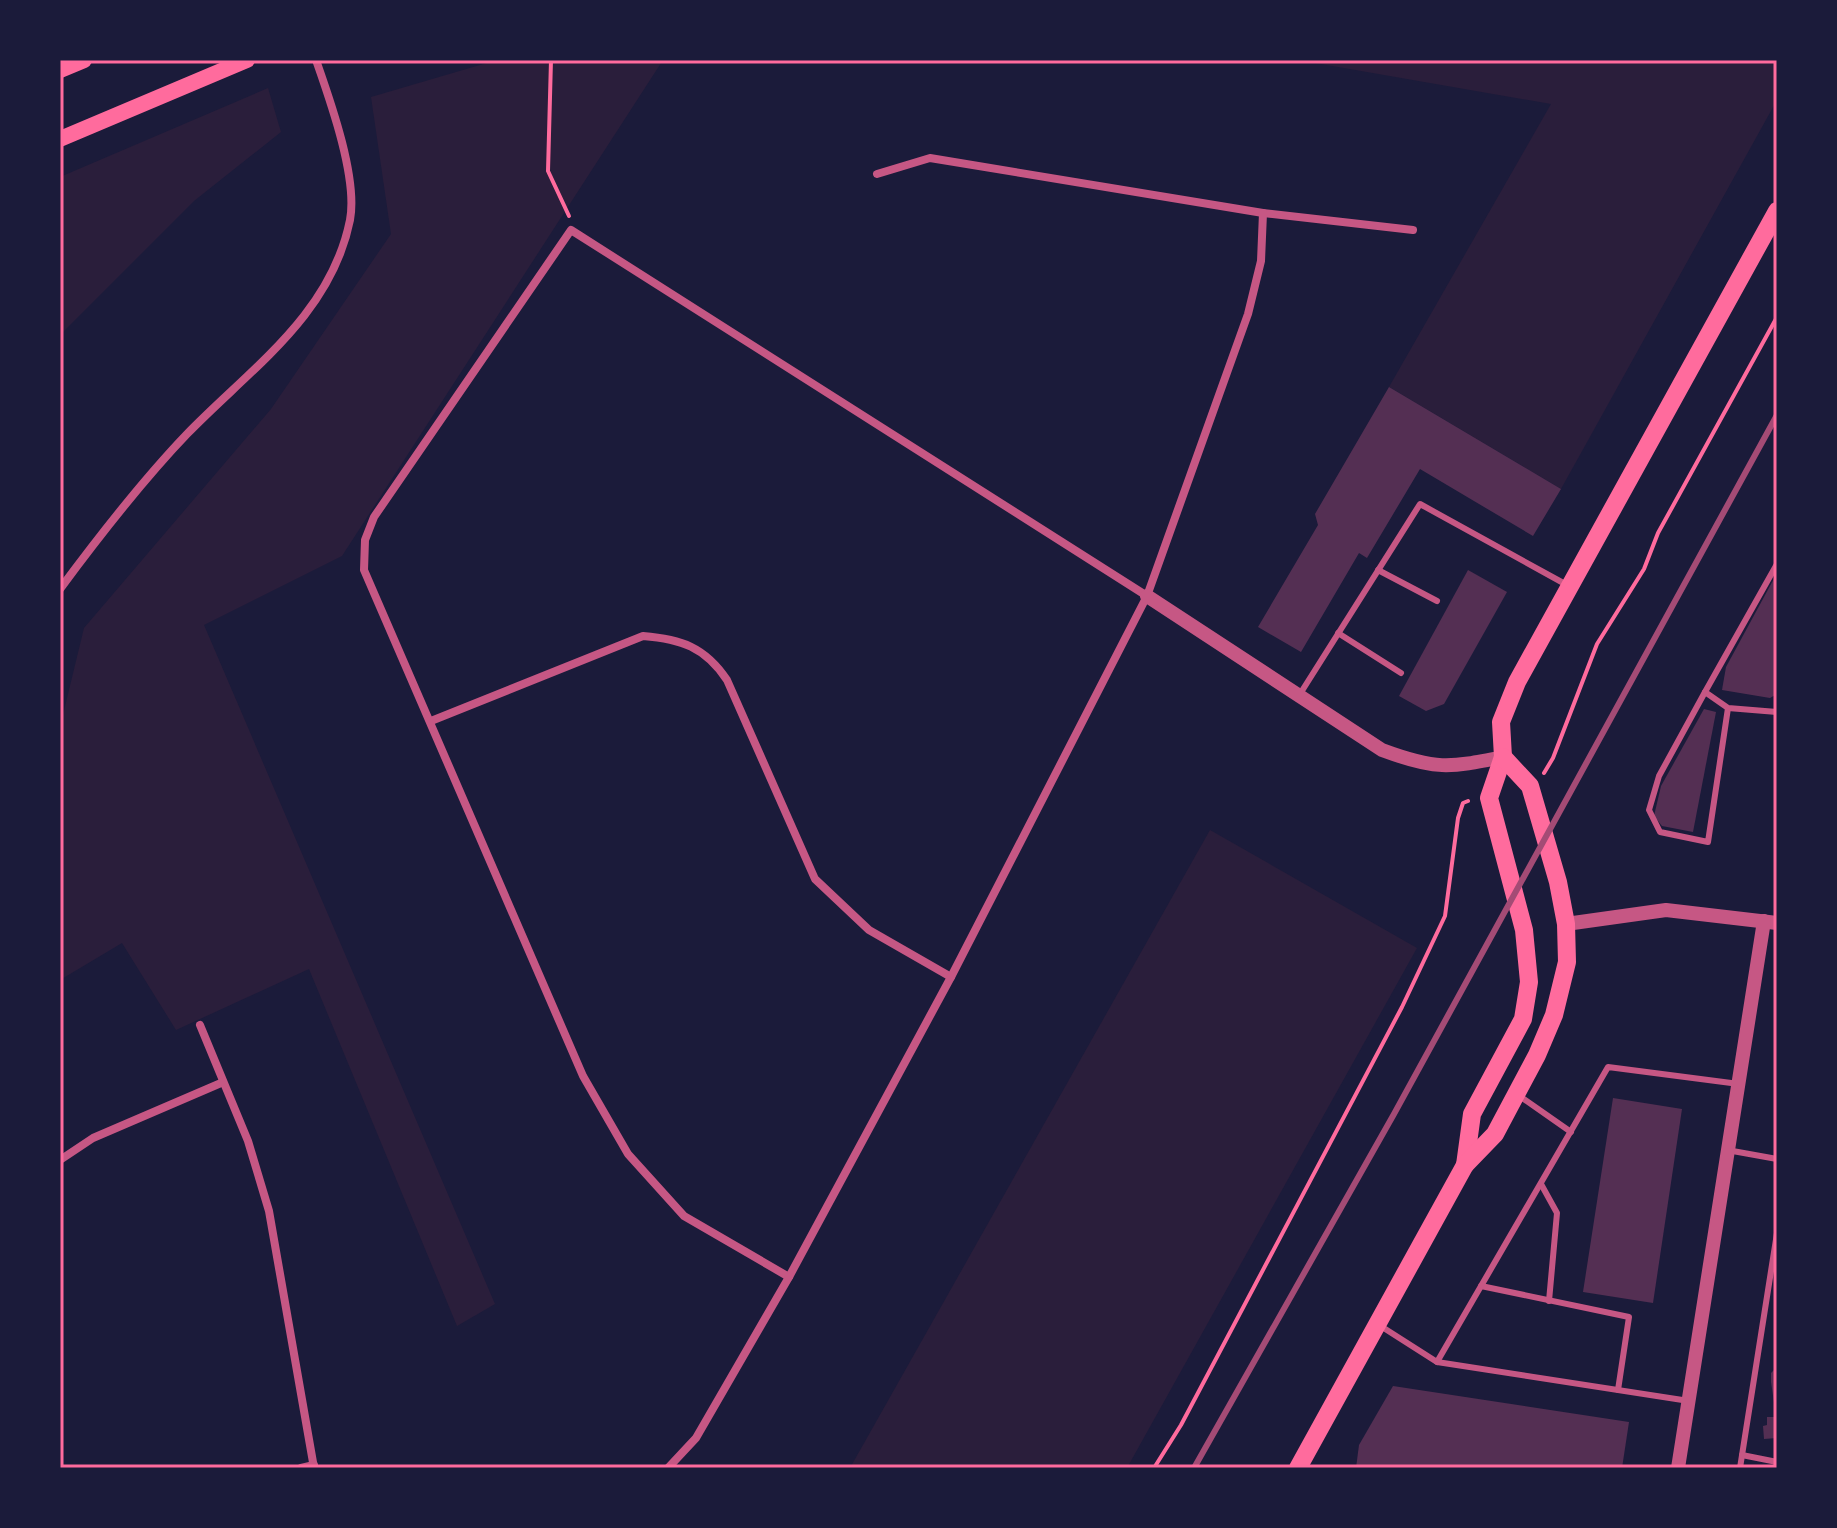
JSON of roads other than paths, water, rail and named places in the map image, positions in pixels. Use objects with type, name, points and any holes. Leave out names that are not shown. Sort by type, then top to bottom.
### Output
[{"type":"main road","points":[[60,70],[84,60]]},
{"type":"main road","points":[[60,139],[247,60]]},
{"type":"main road","points":[[1465,1165],[1472,1114],[1523,1019],[1529,982],[1524,930],[1489,798],[1503,757],[1501,722],[1517,682],[1777,211]]},
{"type":"main road","points":[[1298,1468],[1465,1165],[1495,1134],[1537,1055],[1562,990],[1567,962],[1566,924],[1530,786],[1503,757]]},
{"type":"street","points":[[60,589],[113,517],[186,435],[298,327],[325,291],[350,218],[345,150],[316,60]]},
{"type":"street","points":[[877,174],[930,158],[1263,213],[1413,230]]},
{"type":"street","points":[[668,1468],[696,1438],[789,1277],[951,977],[1147,596],[1248,314],[1261,261],[1263,213]]},
{"type":"street","points":[[789,1277],[684,1216],[628,1154],[583,1076],[364,570],[365,540],[374,517],[571,230],[1147,596],[1382,750],[1424,766],[1451,768],[1503,757]]},
{"type":"street","points":[[431,721],[643,636],[677,638],[715,661],[727,680],[815,879],[869,930],[951,977]]},
{"type":"street","points":[[1566,924],[1666,910],[1771,922],[1727,1150],[1678,1468]]},
{"type":"street","points":[[200,1025],[221,1083],[248,1141],[269,1211],[314,1466],[301,1468]]},
{"type":"street","points":[[60,1160],[93,1138],[221,1083]]},
{"type":"lane","points":[[1299,695],[1420,504],[1570,587]]},
{"type":"lane","points":[[1728,708],[1708,842],[1660,832],[1649,810],[1659,776],[1777,564]]},
{"type":"lane","points":[[1378,570],[1437,601]]},
{"type":"lane","points":[[1338,633],[1401,673]]},
{"type":"lane","points":[[1705,692],[1728,708],[1777,712]]},
{"type":"lane","points":[[1437,1362],[1608,1067],[1739,1084]]},
{"type":"lane","points":[[1517,1094],[1571,1132]]},
{"type":"lane","points":[[1727,1150],[1777,1159]]},
{"type":"lane","points":[[1541,1184],[1557,1213],[1549,1301]]},
{"type":"lane","points":[[1740,1468],[1777,1233]]},
{"type":"lane","points":[[1481,1286],[1629,1317],[1618,1390]]},
{"type":"lane","points":[[1377,1324],[1437,1362],[1689,1401]]},
{"type":"lane","points":[[1742,1455],[1777,1462]]},
{"type":"railway","points":[[1194,1468],[1394,1114],[1777,415]]}]
